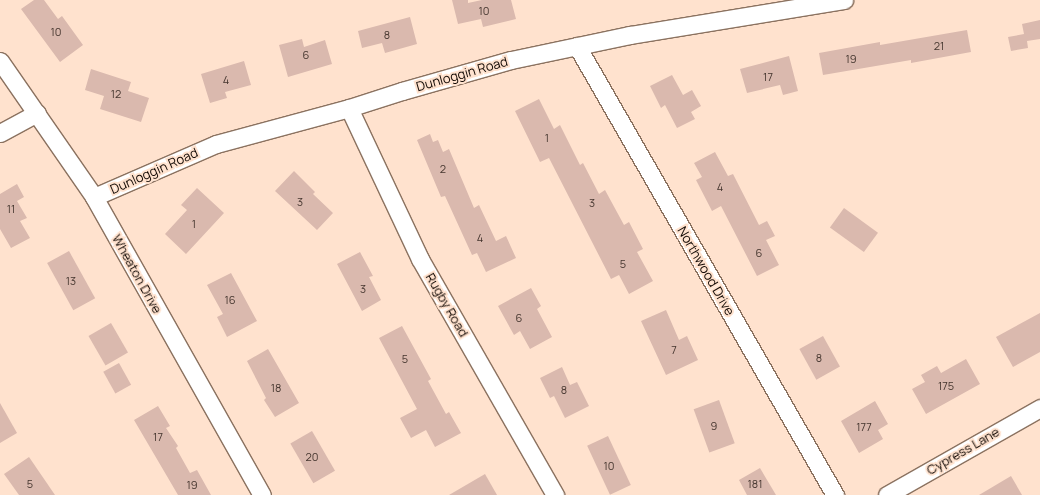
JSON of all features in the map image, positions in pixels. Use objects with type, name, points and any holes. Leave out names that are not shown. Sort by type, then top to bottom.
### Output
[{"type":"street","name":"Dunloggin Road","points":[[94,197],[216,144],[350,108],[402,91],[511,60],[630,36],[844,0]]},
{"type":"street","name":"Northwood Drive","points":[[577,46],[835,495]]},
{"type":"street","name":"Wheaton Drive","points":[[0,60],[94,197],[262,495]]},
{"type":"street","name":"Rugby Road","points":[[350,108],[420,259],[555,495]]},
{"type":"street","points":[[0,133],[37,113]]},
{"type":"street","name":"Cypress Lane","points":[[887,495],[1039,412]]},
{"type":"building","points":[[34,0],[44,0],[58,19],[62,16],[83,45],[60,62],[21,9]]},
{"type":"building","points":[[452,0],[468,0],[468,3],[482,0],[511,0],[516,19],[483,27],[481,19],[458,24]]},
{"type":"building","points":[[410,17],[417,44],[385,53],[382,43],[362,48],[358,31]]},
{"type":"building","points":[[1040,20],[1040,39],[1027,41],[1028,48],[1011,51],[1008,37],[1024,34],[1022,24]]},
{"type":"building","points":[[967,30],[971,52],[911,63],[911,60],[823,75],[819,53],[880,42],[880,45]]},
{"type":"building","points":[[302,39],[304,47],[325,40],[332,64],[288,77],[279,45]]},
{"type":"building","points":[[789,56],[798,91],[783,95],[780,85],[747,93],[740,69]]},
{"type":"building","points":[[244,61],[251,85],[225,92],[227,98],[210,103],[201,74]]},
{"type":"building","points":[[91,69],[131,82],[128,91],[149,98],[141,122],[100,109],[104,96],[85,90]]},
{"type":"building","points":[[672,75],[683,95],[692,90],[701,106],[691,112],[695,119],[677,128],[665,105],[661,108],[650,86]]},
{"type":"building","points":[[539,99],[554,129],[560,125],[580,165],[583,163],[599,194],[605,190],[624,225],[629,222],[643,249],[637,252],[653,281],[629,294],[619,275],[611,279],[549,158],[540,162],[515,111]]},
{"type":"building","points":[[430,134],[433,142],[438,140],[443,152],[449,149],[474,208],[479,205],[496,241],[506,236],[516,258],[486,272],[477,253],[472,255],[445,196],[441,197],[417,140]]},
{"type":"building","points":[[715,152],[728,176],[733,174],[759,225],[767,221],[775,236],[766,240],[779,265],[757,276],[721,206],[712,211],[696,180],[702,177],[694,163]]},
{"type":"building","points":[[294,171],[315,192],[313,194],[333,213],[317,230],[275,191]]},
{"type":"building","points":[[17,184],[24,197],[17,201],[27,218],[20,221],[30,238],[11,248],[0,229],[0,194]]},
{"type":"building","points":[[197,188],[224,213],[186,254],[165,234],[187,210],[181,205]]},
{"type":"building","points":[[844,208],[878,233],[864,252],[830,227]]},
{"type":"building","points":[[69,251],[95,298],[73,310],[47,263]]},
{"type":"building","points":[[360,252],[373,276],[369,277],[381,300],[362,311],[337,264]]},
{"type":"building","points":[[231,273],[257,321],[227,337],[217,317],[223,314],[207,285]]},
{"type":"building","points":[[531,288],[541,306],[537,309],[552,337],[530,349],[520,331],[514,335],[498,306]]},
{"type":"building","points":[[666,310],[679,340],[687,336],[698,360],[666,375],[641,321]]},
{"type":"building","points":[[1040,313],[1040,352],[1013,367],[996,337]]},
{"type":"building","points":[[111,323],[128,352],[105,365],[88,336]]},
{"type":"building","points":[[402,326],[431,379],[428,381],[446,414],[449,412],[461,433],[435,447],[426,430],[411,438],[400,418],[417,409],[379,338]]},
{"type":"building","points":[[823,336],[840,367],[816,380],[799,349]]},
{"type":"building","points":[[268,349],[299,403],[275,417],[264,400],[266,398],[247,361]]},
{"type":"building","points":[[966,359],[980,384],[926,414],[912,389],[925,382],[921,375],[937,366],[941,373]]},
{"type":"building","points":[[119,363],[131,385],[115,394],[103,372]]},
{"type":"building","points":[[562,367],[570,385],[577,382],[589,406],[565,418],[554,396],[550,398],[540,378]]},
{"type":"building","points":[[719,400],[735,443],[709,452],[694,409]]},
{"type":"building","points":[[875,401],[888,424],[878,430],[883,439],[859,453],[841,421]]},
{"type":"building","points":[[0,403],[17,433],[0,443]]},
{"type":"building","points":[[158,406],[170,426],[166,428],[178,446],[176,448],[190,473],[197,470],[211,495],[178,495],[134,420]]},
{"type":"building","points":[[312,431],[335,471],[313,483],[290,444]]},
{"type":"building","points":[[608,436],[631,485],[610,495],[587,446]]},
{"type":"building","points":[[29,457],[55,495],[19,495],[4,474]]},
{"type":"building","points":[[760,468],[776,495],[747,495],[739,480]]},
{"type":"building","points":[[485,474],[497,495],[449,495]]},
{"type":"building","points":[[1011,476],[1022,495],[979,495]]}]
